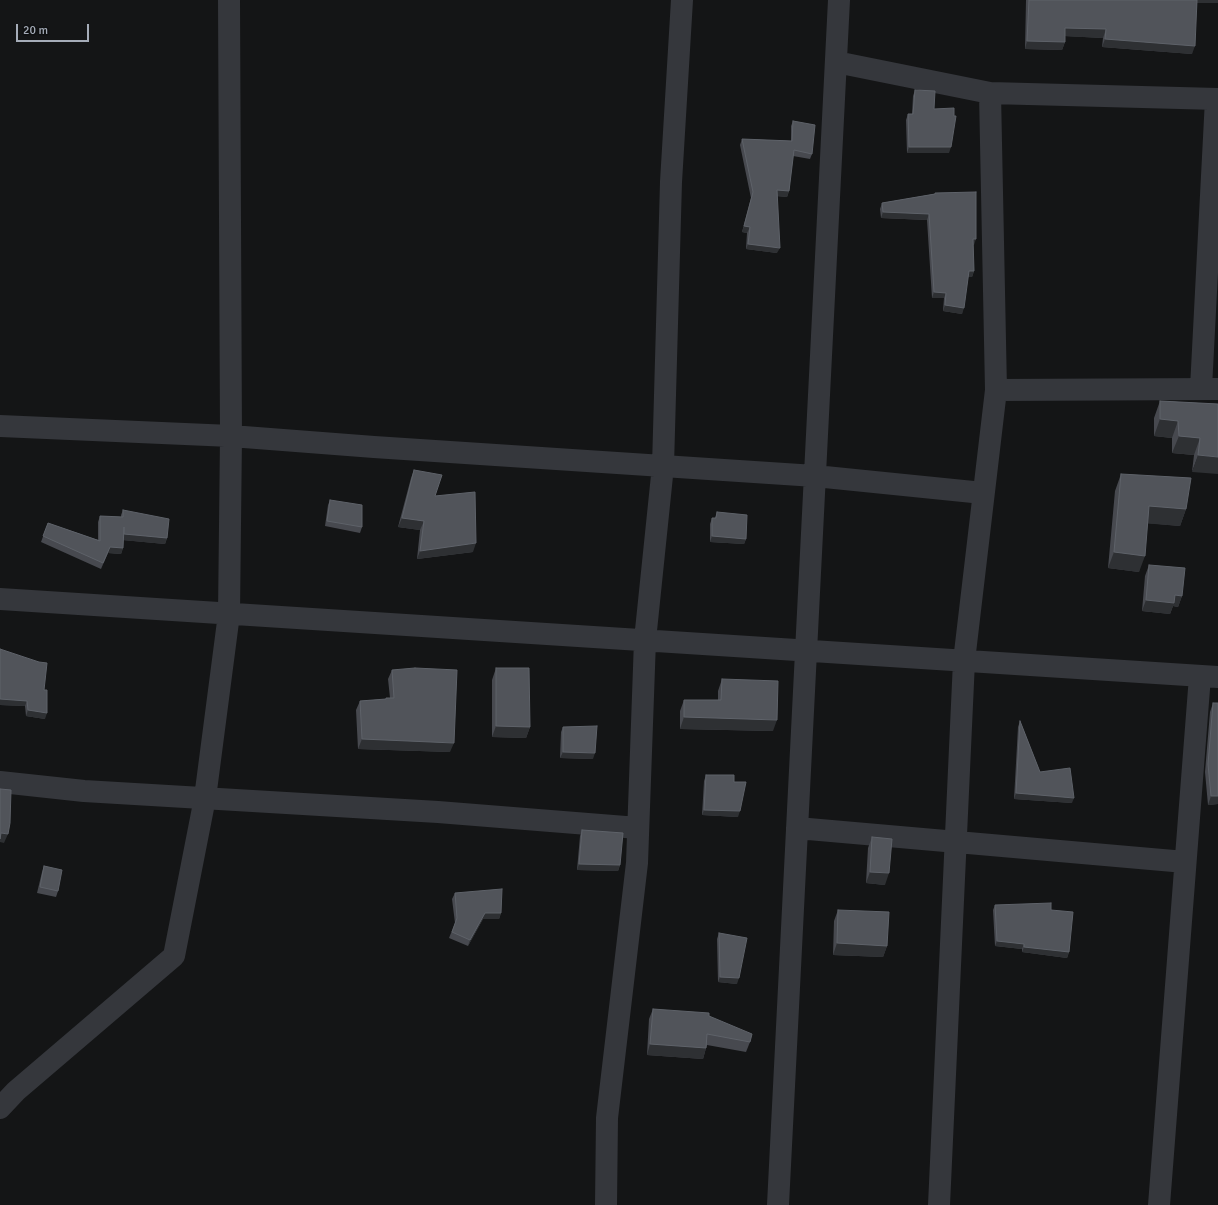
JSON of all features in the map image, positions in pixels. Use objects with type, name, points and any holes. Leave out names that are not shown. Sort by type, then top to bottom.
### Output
[{"type":"street","points":[[0,1108],[16,1091],[174,956],[205,798],[229,614],[231,436],[229,0]]},
{"type":"street","points":[[606,1205],[607,1118],[637,863],[646,640],[663,466],[671,182],[682,0]]},
{"type":"street","points":[[778,1205],[839,0]]},
{"type":"street","points":[[836,62],[990,93],[1217,99],[1210,388],[996,390]]},
{"type":"street","points":[[939,1205],[964,661],[996,390],[990,93]]},
{"type":"street","points":[[0,426],[231,436],[374,448],[815,476],[983,493]]},
{"type":"street","points":[[0,599],[1209,676],[1185,862],[1159,1205]]},
{"type":"street","points":[[0,782],[84,791],[438,812],[638,828]]},
{"type":"street","points":[[797,828],[1185,862]]},
{"type":"building","points":[[1029,0],[1197,0],[1195,46],[1105,39],[1106,29],[1065,28],[1065,42],[1027,41]]},
{"type":"building","points":[[915,90],[935,91],[934,109],[954,108],[954,116],[956,116],[951,147],[909,147],[908,114],[913,114]]},
{"type":"building","points":[[793,121],[815,125],[812,154],[794,150],[789,191],[777,190],[780,248],[748,244],[750,227],[744,226],[753,192],[742,139],[792,141]]},
{"type":"building","points":[[976,192],[976,239],[973,239],[974,271],[969,271],[964,308],[945,305],[946,293],[934,292],[929,214],[883,212],[882,203],[935,193]]},
{"type":"building","points":[[1160,401],[1218,404],[1218,457],[1198,455],[1200,438],[1179,436],[1178,421],[1160,419]]},
{"type":"building","points":[[414,470],[442,475],[435,496],[475,492],[476,543],[420,551],[424,521],[402,518]]},
{"type":"building","points":[[1121,474],[1191,478],[1186,509],[1149,506],[1145,556],[1114,552]]},
{"type":"building","points":[[330,500],[362,505],[362,527],[327,521]]},
{"type":"building","points":[[123,510],[169,519],[167,538],[124,534],[124,527],[123,548],[110,547],[103,563],[43,536],[48,523],[100,541],[100,516],[123,517]]},
{"type":"building","points":[[717,512],[747,515],[746,539],[712,536],[712,518],[716,518]]},
{"type":"building","points":[[1149,565],[1185,568],[1182,596],[1175,595],[1174,603],[1146,600]]},
{"type":"building","points":[[0,649],[39,662],[47,663],[44,690],[47,690],[47,713],[28,710],[27,701],[0,699]]},
{"type":"building","points":[[415,668],[457,670],[454,743],[362,739],[360,701],[394,698],[392,670]]},
{"type":"building","points":[[496,668],[529,668],[530,727],[496,726]]},
{"type":"building","points":[[722,679],[778,681],[777,720],[684,717],[684,700],[721,700]]},
{"type":"building","points":[[1213,703],[1218,703],[1218,796],[1211,796],[1208,764]]},
{"type":"building","points":[[1020,721],[1040,772],[1070,768],[1074,798],[1016,793]]},
{"type":"building","points":[[597,726],[595,753],[563,752],[563,727]]},
{"type":"building","points":[[706,775],[734,775],[734,782],[746,782],[740,811],[704,810]]},
{"type":"building","points":[[0,789],[11,790],[10,823],[8,834],[1,833],[0,839]]},
{"type":"building","points":[[582,830],[623,833],[620,865],[579,864]]},
{"type":"building","points":[[872,837],[892,839],[889,873],[870,872]]},
{"type":"building","points":[[44,866],[62,870],[58,891],[40,887]]},
{"type":"building","points":[[502,889],[501,913],[485,913],[470,940],[452,932],[457,918],[455,893]]},
{"type":"building","points":[[1051,903],[1051,910],[1073,912],[1069,952],[1024,947],[1024,944],[997,941],[995,905]]},
{"type":"building","points":[[838,910],[889,912],[887,946],[837,943]]},
{"type":"building","points":[[719,933],[747,938],[739,978],[720,977]]},
{"type":"building","points":[[653,1009],[709,1013],[709,1016],[752,1034],[750,1042],[707,1034],[706,1048],[650,1044]]}]
